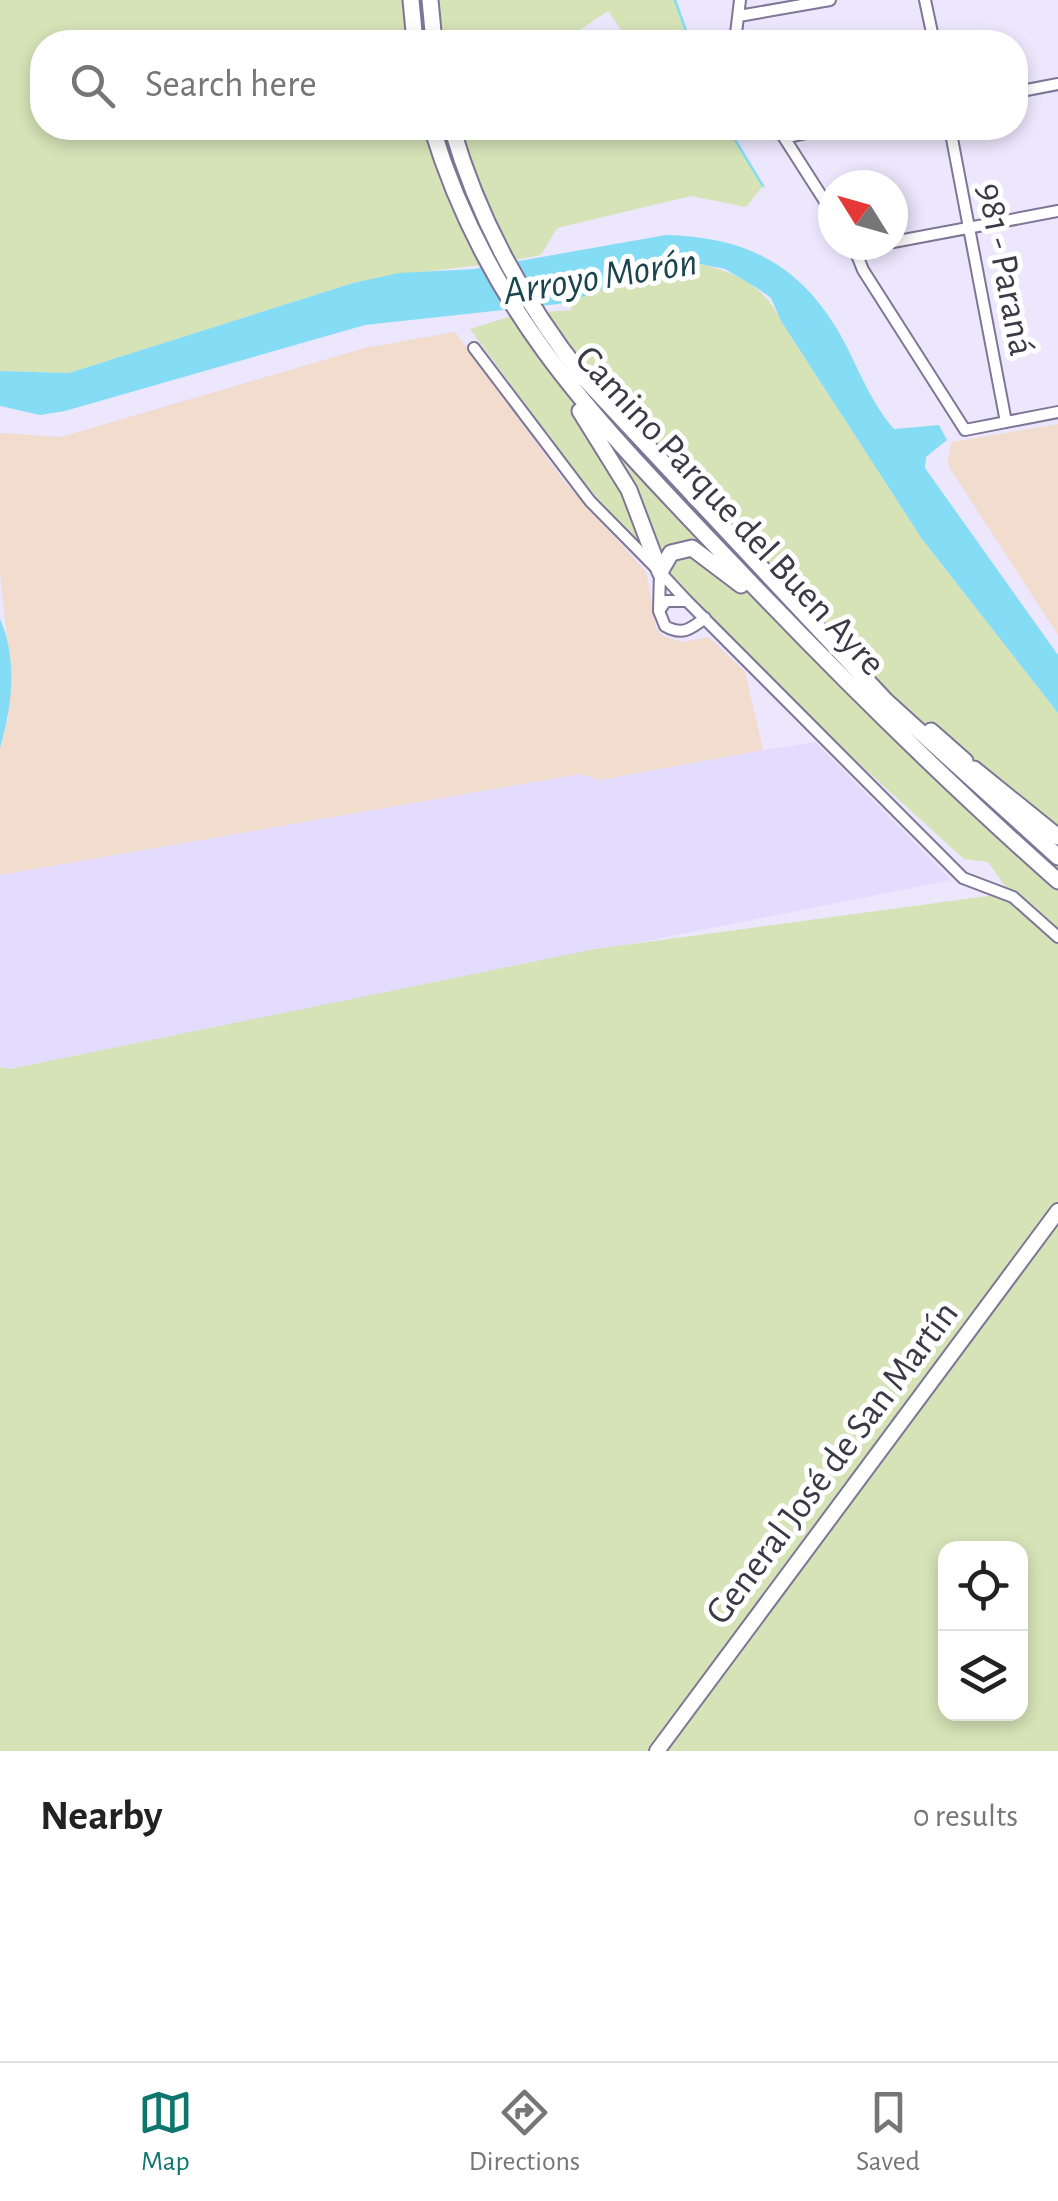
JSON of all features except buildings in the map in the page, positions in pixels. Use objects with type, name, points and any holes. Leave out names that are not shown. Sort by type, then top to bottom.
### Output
[{"type":"highway","points":[[411,0],[415,30]]},
{"type":"highway","points":[[430,0],[433,30]]},
{"type":"highway","name":"Camino Parque del Buen Ayre","points":[[436,140],[452,190],[487,264],[550,363],[882,720],[1058,881]]},
{"type":"highway","name":"Camino Parque del Buen Ayre","points":[[456,140],[477,202],[505,261],[536,313],[602,399],[817,629],[965,777],[1058,858]]},
{"type":"highway","points":[[550,363],[630,490],[660,572]]},
{"type":"highway","points":[[660,572],[671,552],[698,550],[791,626]]},
{"type":"highway","points":[[817,629],[969,765],[1058,836]]},
{"type":"main road","name":"General José de San Martín","points":[[656,1751],[1058,1211]]},
{"type":"street","points":[[737,30],[740,0]]},
{"type":"street","points":[[739,16],[830,0]]},
{"type":"street","points":[[926,0],[932,30]]},
{"type":"street","points":[[1028,90],[1058,84]]},
{"type":"street","points":[[786,140],[818,190]]},
{"type":"street","name":"981 - Paraná","points":[[952,140],[1006,422]]},
{"type":"street","points":[[908,239],[1058,211]]},
{"type":"street","points":[[859,260],[965,430],[1058,412]]},
{"type":"street","points":[[474,348],[580,490],[963,878],[1013,897],[1058,936]]},
{"type":"street","points":[[660,572],[659,611],[664,626],[674,632],[690,630],[705,618]]},
{"type":"street","points":[[659,611],[666,601],[687,600]]},
{"type":"shaded area","points":[[455,332],[564,481],[646,572],[656,628],[663,636],[682,642],[709,637],[745,672],[763,750],[815,742],[951,880],[10,1069],[0,1067],[0,748],[8,719],[9,656],[0,571],[0,433],[61,437],[365,348]]},
{"type":"shaded area","points":[[455,332],[564,481],[646,572],[656,628],[663,636],[682,642],[709,637],[745,672],[763,750],[600,780],[580,774],[0,875],[0,748],[8,719],[9,656],[0,571],[0,433],[61,437],[365,348]]},
{"type":"shaded area","points":[[1058,424],[1058,635],[949,467],[948,458],[952,442]]},
{"type":"green space","points":[[0,0],[675,0],[686,30],[621,30],[608,11],[580,30],[30,30],[30,140],[735,140],[763,186],[746,207],[691,196],[557,228],[541,255],[353,283],[69,373],[0,371]]},
{"type":"green space","points":[[700,264],[726,271],[758,290],[775,309],[922,539],[1058,713],[1058,1751],[0,1751],[0,1067],[10,1069],[595,949],[1010,893],[988,862],[964,859],[824,732],[620,524],[575,472],[470,329],[518,314],[572,310],[567,303],[621,282]]},
{"type":"water","name":"Arroyo Morón","points":[[666,235],[720,241],[786,270],[804,286],[837,329],[877,406],[894,429],[939,425],[947,440],[926,457],[925,468],[1058,655],[1058,713],[922,539],[781,321],[771,298],[725,269],[700,264],[621,282],[567,303],[365,325],[65,411],[40,415],[0,406],[0,371],[69,373],[353,283],[399,273],[474,269]]},
{"type":"water","points":[[0,619],[9,651],[11,683],[0,748]]},
{"type":"waterway","points":[[675,0],[686,30]]},
{"type":"waterway","points":[[735,140],[763,186]]}]
